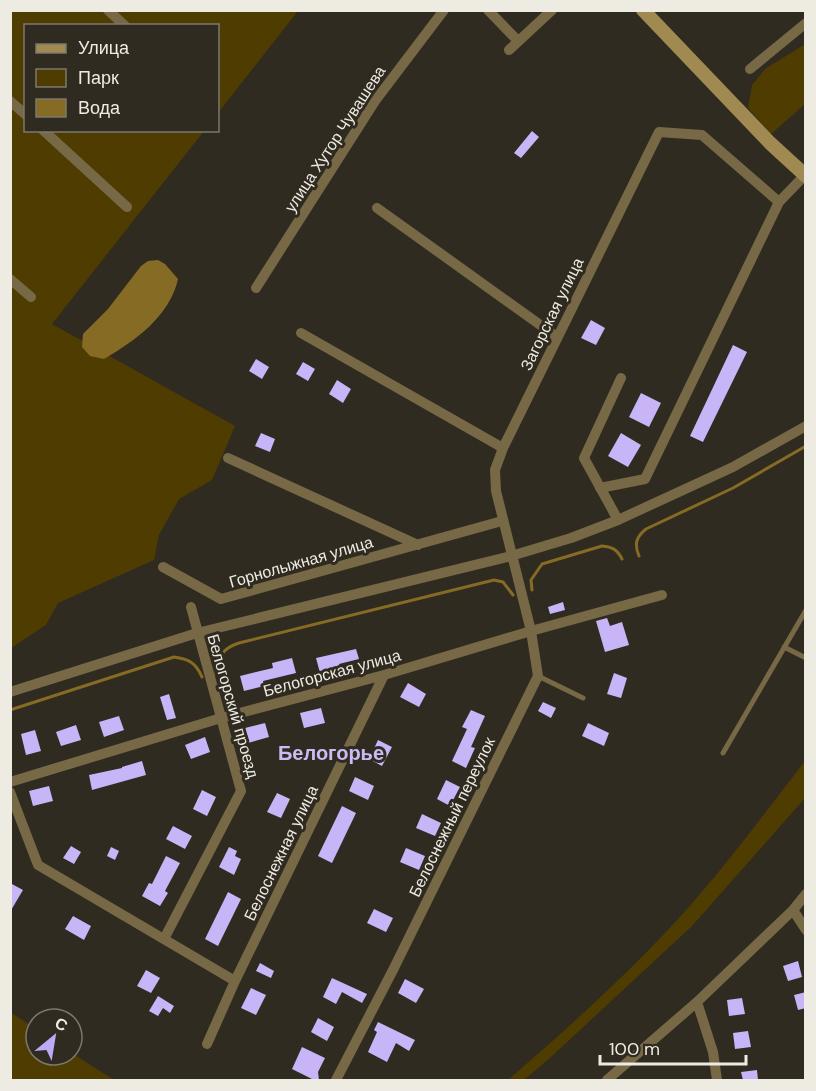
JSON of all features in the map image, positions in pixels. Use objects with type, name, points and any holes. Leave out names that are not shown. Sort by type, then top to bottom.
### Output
[{"type":"street","points":[[108,10],[123,24]]},
{"type":"street","name":"улица Хутор Чувашева","points":[[256,288],[375,101],[444,10]]},
{"type":"street","points":[[489,10],[518,42]]},
{"type":"street","points":[[509,50],[552,10]]},
{"type":"street","points":[[600,488],[645,480],[779,201],[805,176],[770,143],[643,10]]},
{"type":"street","points":[[750,69],[806,23]]},
{"type":"street","points":[[10,101],[24,113]]},
{"type":"street","points":[[45,132],[127,207]]},
{"type":"street","name":"Загорская улица","points":[[511,556],[496,491],[495,470],[503,448],[659,132],[702,135],[779,201]]},
{"type":"street","points":[[377,208],[557,337]]},
{"type":"street","points":[[10,279],[31,297]]},
{"type":"street","points":[[301,333],[503,448]]},
{"type":"street","points":[[618,520],[584,458],[621,378]]},
{"type":"street","points":[[10,692],[197,633],[511,556],[571,538],[618,520],[733,467],[806,426]]},
{"type":"street","name":"Горнолыжная улица","points":[[228,458],[418,544]]},
{"type":"street","name":"Горнолыжная улица","points":[[163,567],[221,599],[502,521]]},
{"type":"street","points":[[511,556],[531,631],[538,676]]},
{"type":"street","name":"Белогорская улица","points":[[10,782],[221,718],[384,675],[662,595]]},
{"type":"street","name":"Белогорский проезд","points":[[164,939],[241,791],[191,607]]},
{"type":"street","name":"Белоснежная улица","points":[[207,1044],[235,981],[384,675]]},
{"type":"street","name":"Белоснежный переулок","points":[[336,1080],[538,676]]},
{"type":"street","points":[[10,792],[38,866],[235,981]]},
{"type":"street","points":[[607,1080],[697,1002],[793,910],[806,894]]},
{"type":"street","points":[[793,910],[806,930]]},
{"type":"street","points":[[697,1002],[713,1052],[717,1080]]},
{"type":"lane","points":[[723,753],[806,610]]},
{"type":"lane","points":[[784,646],[806,658]]},
{"type":"lane","points":[[538,676],[583,698]]},
{"type":"green space","points":[[11,11],[298,11],[219,112],[219,24],[24,24],[24,132],[203,132],[52,324],[235,426],[212,480],[179,499],[159,535],[154,560],[58,603],[46,625],[11,648]]},
{"type":"green space","points":[[805,44],[805,104],[771,134],[748,108],[752,85],[765,69]]},
{"type":"green space","points":[[805,761],[805,798],[692,926],[524,1080],[508,1080],[607,991],[664,934],[719,871]]},
{"type":"green space","points":[[10,1012],[24,1021],[24,1067],[84,1067],[84,1061],[114,1080],[11,1080]]},
{"type":"water","points":[[158,260],[165,264],[178,279],[167,305],[150,326],[128,344],[104,359],[90,356],[82,347],[83,334],[108,309],[141,266],[148,261]]},
{"type":"building","points":[[532,131],[539,137],[521,158],[514,153]]},
{"type":"building","points":[[591,320],[605,328],[596,345],[581,338]]},
{"type":"building","points":[[733,345],[747,352],[703,442],[690,436]]},
{"type":"building","points":[[256,359],[269,367],[262,379],[249,371]]},
{"type":"building","points":[[303,362],[315,369],[308,381],[296,374]]},
{"type":"building","points":[[337,380],[351,389],[343,403],[329,394]]},
{"type":"building","points":[[641,393],[661,403],[649,427],[629,417]]},
{"type":"building","points":[[261,433],[275,439],[270,452],[255,446]]},
{"type":"building","points":[[621,433],[641,445],[628,467],[608,456]]},
{"type":"building","points":[[563,602],[565,610],[550,614],[548,607]]},
{"type":"building","points":[[607,618],[610,626],[622,622],[629,645],[605,652],[596,621]]},
{"type":"building","points":[[356,649],[359,659],[339,664],[340,667],[320,673],[316,658]]},
{"type":"building","points":[[292,658],[296,673],[263,681],[264,686],[244,691],[240,676],[273,668],[272,663]]},
{"type":"building","points":[[614,673],[627,678],[621,698],[607,694]]},
{"type":"building","points":[[408,683],[426,694],[419,707],[400,697]]},
{"type":"building","points":[[169,694],[176,718],[167,720],[160,697]]},
{"type":"building","points":[[543,702],[556,708],[551,718],[538,711]]},
{"type":"building","points":[[321,708],[325,723],[304,728],[300,713]]},
{"type":"building","points":[[471,710],[485,716],[471,747],[475,748],[466,768],[452,761],[467,729],[462,727]]},
{"type":"building","points":[[119,716],[124,730],[104,737],[99,722]]},
{"type":"building","points":[[265,723],[269,737],[248,743],[245,728]]},
{"type":"building","points":[[588,723],[609,733],[604,746],[582,736]]},
{"type":"building","points":[[76,725],[81,740],[61,746],[56,732]]},
{"type":"building","points":[[35,730],[41,751],[26,755],[21,734]]},
{"type":"building","points":[[205,737],[210,752],[191,759],[185,745]]},
{"type":"building","points":[[378,740],[392,747],[382,766],[369,759]]},
{"type":"building","points":[[142,761],[146,775],[92,790],[89,775]]},
{"type":"building","points":[[355,777],[374,786],[368,800],[349,791]]},
{"type":"building","points":[[446,780],[460,787],[450,806],[437,799]]},
{"type":"building","points":[[49,786],[53,801],[33,806],[29,791]]},
{"type":"building","points":[[202,790],[216,797],[207,816],[193,809]]},
{"type":"building","points":[[277,793],[290,799],[281,818],[267,812]]},
{"type":"building","points":[[342,806],[356,813],[332,863],[318,856]]},
{"type":"building","points":[[422,814],[441,823],[435,836],[416,828]]},
{"type":"building","points":[[173,826],[192,836],[185,849],[166,839]]},
{"type":"building","points":[[71,846],[81,852],[74,864],[63,858]]},
{"type":"building","points":[[111,847],[119,851],[115,860],[107,856]]},
{"type":"building","points":[[229,847],[237,851],[235,856],[241,859],[234,875],[219,867]]},
{"type":"building","points":[[406,848],[425,856],[419,870],[400,862]]},
{"type":"building","points":[[166,856],[180,863],[160,906],[142,896],[149,883],[152,884]]},
{"type":"building","points":[[10,883],[23,890],[10,912]]},
{"type":"building","points":[[228,892],[241,899],[218,946],[205,939]]},
{"type":"building","points":[[374,909],[393,918],[386,932],[367,923]]},
{"type":"building","points":[[73,916],[91,926],[84,940],[65,929]]},
{"type":"building","points":[[798,961],[802,977],[788,981],[783,966]]},
{"type":"building","points":[[260,963],[274,971],[271,978],[256,971]]},
{"type":"building","points":[[146,970],[160,978],[151,993],[137,986]]},
{"type":"building","points":[[332,978],[367,994],[362,1003],[342,992],[336,1004],[323,997]]},
{"type":"building","points":[[405,979],[424,989],[416,1003],[398,993]]},
{"type":"building","points":[[251,988],[266,995],[256,1015],[241,1008]]},
{"type":"building","points":[[806,992],[806,1008],[798,1010],[794,995]]},
{"type":"building","points":[[158,996],[174,1006],[170,1013],[163,1008],[158,1016],[149,1011]]},
{"type":"building","points":[[742,998],[745,1014],[729,1016],[727,1000]]},
{"type":"building","points":[[318,1018],[334,1027],[327,1041],[311,1032]]},
{"type":"building","points":[[378,1022],[415,1040],[409,1051],[396,1043],[387,1062],[368,1052],[377,1032],[374,1030]]},
{"type":"building","points":[[748,1031],[751,1047],[735,1049],[733,1033]]},
{"type":"building","points":[[302,1047],[325,1058],[318,1072],[319,1080],[314,1080],[292,1069]]},
{"type":"building","points":[[757,1070],[758,1080],[743,1080],[741,1072]]},
{"type":"waterway","points":[[639,556],[637,541],[646,529],[733,488],[806,446]]},
{"type":"waterway","points":[[532,590],[531,580],[542,564],[602,546],[614,549],[622,559]]},
{"type":"waterway","points":[[216,674],[222,654],[239,643],[494,580],[503,582],[513,595]]},
{"type":"waterway","points":[[10,710],[174,657],[191,662],[202,677]]},
{"type":"district","name":"Белогорье","points":[[331,753]]}]
